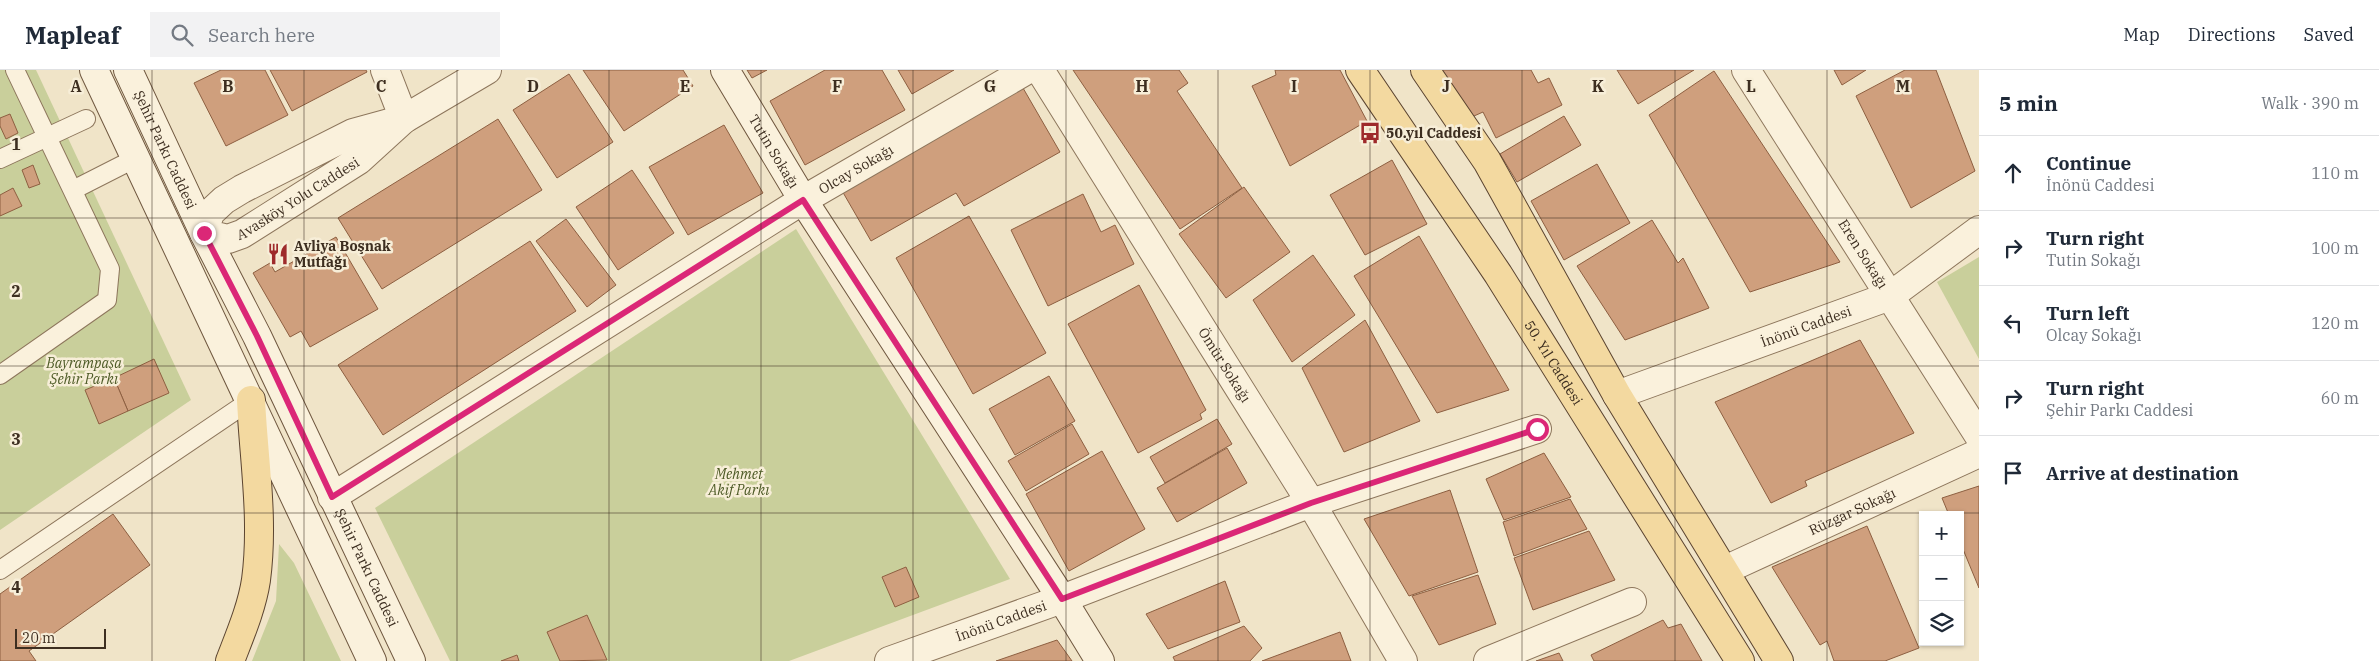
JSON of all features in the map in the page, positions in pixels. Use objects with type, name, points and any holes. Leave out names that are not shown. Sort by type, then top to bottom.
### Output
[{"type":"main road","name":"50. Yıl Caddesi","points":[[1360,70],[1498,274],[1740,661]]},
{"type":"main road","points":[[1425,70],[1487,161],[1617,395],[1779,661]]},
{"type":"main road","points":[[230,661],[256,582],[260,517],[250,400]]},
{"type":"street","points":[[94,70],[372,661]]},
{"type":"street","name":"Şehir Parkı Caddesi","points":[[128,70],[204,233],[253,328],[411,661]]},
{"type":"street","points":[[385,70],[404,119]]},
{"type":"street","name":"Avasköy Yolu Caddesi","points":[[404,119],[353,133],[242,189],[224,200],[210,213],[204,233],[228,239],[242,234],[359,160],[404,119],[487,70]]},
{"type":"street","name":"Tutin Sokağı","points":[[725,70],[803,200],[1062,599],[1100,661]]},
{"type":"street","name":"Olcay Sokağı","points":[[332,497],[803,200],[1027,70]]},
{"type":"street","name":"Ömür Sokağı","points":[[1040,70],[1311,503],[1403,661]]},
{"type":"street","name":"Eren Sokağı","points":[[1746,70],[1979,436]]},
{"type":"street","name":"İnönü Caddesi","points":[[1617,395],[1890,296],[1979,230]]},
{"type":"street","points":[[178,247],[204,233]]},
{"type":"street","name":"İnönü Caddesi","points":[[889,661],[1062,599],[1311,503],[1537,429]]},
{"type":"street","name":"Rüzgar Sokağı","points":[[1725,570],[1979,453]]},
{"type":"street","points":[[1488,661],[1632,602]]},
{"type":"lane","points":[[0,375],[107,300],[110,269],[15,70]]},
{"type":"lane","points":[[0,159],[86,119]]},
{"type":"lane","points":[[72,190],[136,158]]},
{"type":"lane","points":[[0,570],[250,400]]},
{"type":"green space","name":"Bayrampaşa Şehir Parkı","points":[[0,70],[36,70],[191,400],[0,530]]},
{"type":"green space","name":"Mehmet Akif Parkı","points":[[796,229],[1010,579],[789,661],[450,661],[375,508]]},
{"type":"green space","points":[[1979,257],[1979,359],[1937,282]]},
{"type":"green space","points":[[279,544],[294,563],[341,661],[252,661],[276,601]]},
{"type":"building","points":[[221,70],[265,70],[288,115],[226,146],[194,83]]},
{"type":"building","points":[[270,70],[366,70],[367,72],[292,111]]},
{"type":"building","points":[[583,70],[683,70],[693,86],[624,131]]},
{"type":"building","points":[[747,70],[767,70],[752,78]]},
{"type":"building","points":[[825,70],[882,70],[905,110],[805,165],[770,101]]},
{"type":"building","points":[[898,70],[954,70],[912,94]]},
{"type":"building","points":[[1073,70],[1179,70],[1188,83],[1177,91],[1242,188],[1180,229]]},
{"type":"building","points":[[1275,70],[1340,70],[1367,121],[1290,166],[1252,86],[1276,75]]},
{"type":"building","points":[[1440,70],[1531,70],[1538,83],[1549,78],[1562,105],[1496,138],[1483,112],[1465,120]]},
{"type":"building","points":[[1617,70],[1694,70],[1638,104]]},
{"type":"building","points":[[1834,70],[1866,70],[1842,85]]},
{"type":"building","points":[[1905,70],[1936,70],[1975,171],[1911,208],[1856,96]]},
{"type":"building","points":[[1714,71],[1840,262],[1750,292],[1649,115]]},
{"type":"building","points":[[569,74],[613,142],[557,178],[513,110]]},
{"type":"building","points":[[1023,88],[1060,152],[964,206],[956,193],[871,241],[841,189]]},
{"type":"building","points":[[10,114],[18,133],[6,139],[0,126],[0,118]]},
{"type":"building","points":[[1564,116],[1581,145],[1517,182],[1500,154]]},
{"type":"building","points":[[498,119],[542,190],[382,289],[338,218]]},
{"type":"building","points":[[724,125],[763,193],[688,235],[649,167]]},
{"type":"building","points":[[1392,160],[1427,224],[1365,255],[1330,195]]},
{"type":"building","points":[[1597,164],[1630,223],[1564,260],[1531,201]]},
{"type":"building","points":[[33,165],[40,184],[29,188],[22,170]]},
{"type":"building","points":[[632,170],[674,233],[618,270],[576,207]]},
{"type":"building","points":[[1244,187],[1290,252],[1226,298],[1179,234]]},
{"type":"building","points":[[13,188],[22,206],[0,216],[0,195]]},
{"type":"building","points":[[1083,194],[1101,232],[1115,225],[1134,264],[1048,306],[1011,230]]},
{"type":"building","points":[[969,216],[1046,353],[973,394],[896,258]]},
{"type":"building","points":[[566,219],[616,285],[587,307],[536,241]]},
{"type":"building","points":[[1652,220],[1678,263],[1683,258],[1709,308],[1625,340],[1577,266]]},
{"type":"building","points":[[1419,236],[1509,390],[1437,413],[1354,276]]},
{"type":"building","points":[[336,237],[378,309],[310,347],[301,331],[290,337],[253,273],[270,263],[275,272]]},
{"type":"building","points":[[530,241],[576,311],[383,435],[338,365]]},
{"type":"building","points":[[1313,255],[1355,315],[1292,362],[1253,300]]},
{"type":"building","points":[[1139,285],[1206,410],[1200,414],[1202,419],[1138,453],[1068,324]]},
{"type":"building","points":[[1365,320],[1420,421],[1344,452],[1302,368]]},
{"type":"building","points":[[1860,340],[1914,433],[1805,481],[1807,486],[1771,503],[1715,402]]},
{"type":"building","points":[[154,359],[169,393],[128,411],[114,378]]},
{"type":"building","points":[[1049,376],[1075,421],[1015,455],[989,409]]},
{"type":"building","points":[[114,378],[128,411],[99,424],[85,390]]},
{"type":"building","points":[[1217,419],[1232,444],[1165,483],[1150,457]]},
{"type":"building","points":[[1072,424],[1089,454],[1026,491],[1008,461]]},
{"type":"building","points":[[1227,448],[1247,483],[1177,522],[1157,488]]},
{"type":"building","points":[[1102,451],[1145,529],[1069,571],[1026,494]]},
{"type":"building","points":[[1544,453],[1571,497],[1504,520],[1486,479]]},
{"type":"building","points":[[1979,486],[1979,588],[1964,552],[1964,511],[1947,511],[1942,498]]},
{"type":"building","points":[[1450,490],[1478,572],[1409,596],[1364,519]]},
{"type":"building","points":[[1570,499],[1587,529],[1514,556],[1503,522]]},
{"type":"building","points":[[113,514],[150,565],[29,651],[36,661],[0,661],[0,594]]},
{"type":"building","points":[[1867,526],[1919,648],[1885,661],[1834,661],[1827,641],[1820,645],[1772,567]]},
{"type":"building","points":[[1589,531],[1615,580],[1533,610],[1514,558]]},
{"type":"building","points":[[906,567],[919,597],[895,607],[882,577]]},
{"type":"building","points":[[1478,575],[1496,624],[1439,645],[1412,596]]},
{"type":"building","points":[[1225,581],[1240,622],[1168,649],[1146,614]]},
{"type":"building","points":[[587,615],[607,660],[560,661],[547,632]]},
{"type":"building","points":[[1663,620],[1668,628],[1681,624],[1702,661],[1594,661],[1591,655]]},
{"type":"building","points":[[1244,626],[1262,648],[1250,661],[1175,661],[1173,657]]},
{"type":"building","points":[[1340,632],[1351,661],[1262,661]]},
{"type":"building","points":[[1057,640],[1072,661],[996,661]]},
{"type":"building","points":[[1559,653],[1563,661],[1536,661]]},
{"type":"building","points":[[517,655],[519,661],[501,661]]},
{"type":"place","name":"50.yıl Caddesi","points":[[1370,133]]},
{"type":"place","name":"Avliya Boşnak Mutfağı","points":[[278,254]]},
{"type":"route","points":[[204,233],[257,336],[332,497],[803,200],[1062,599],[1311,503],[1537,429]]}]
